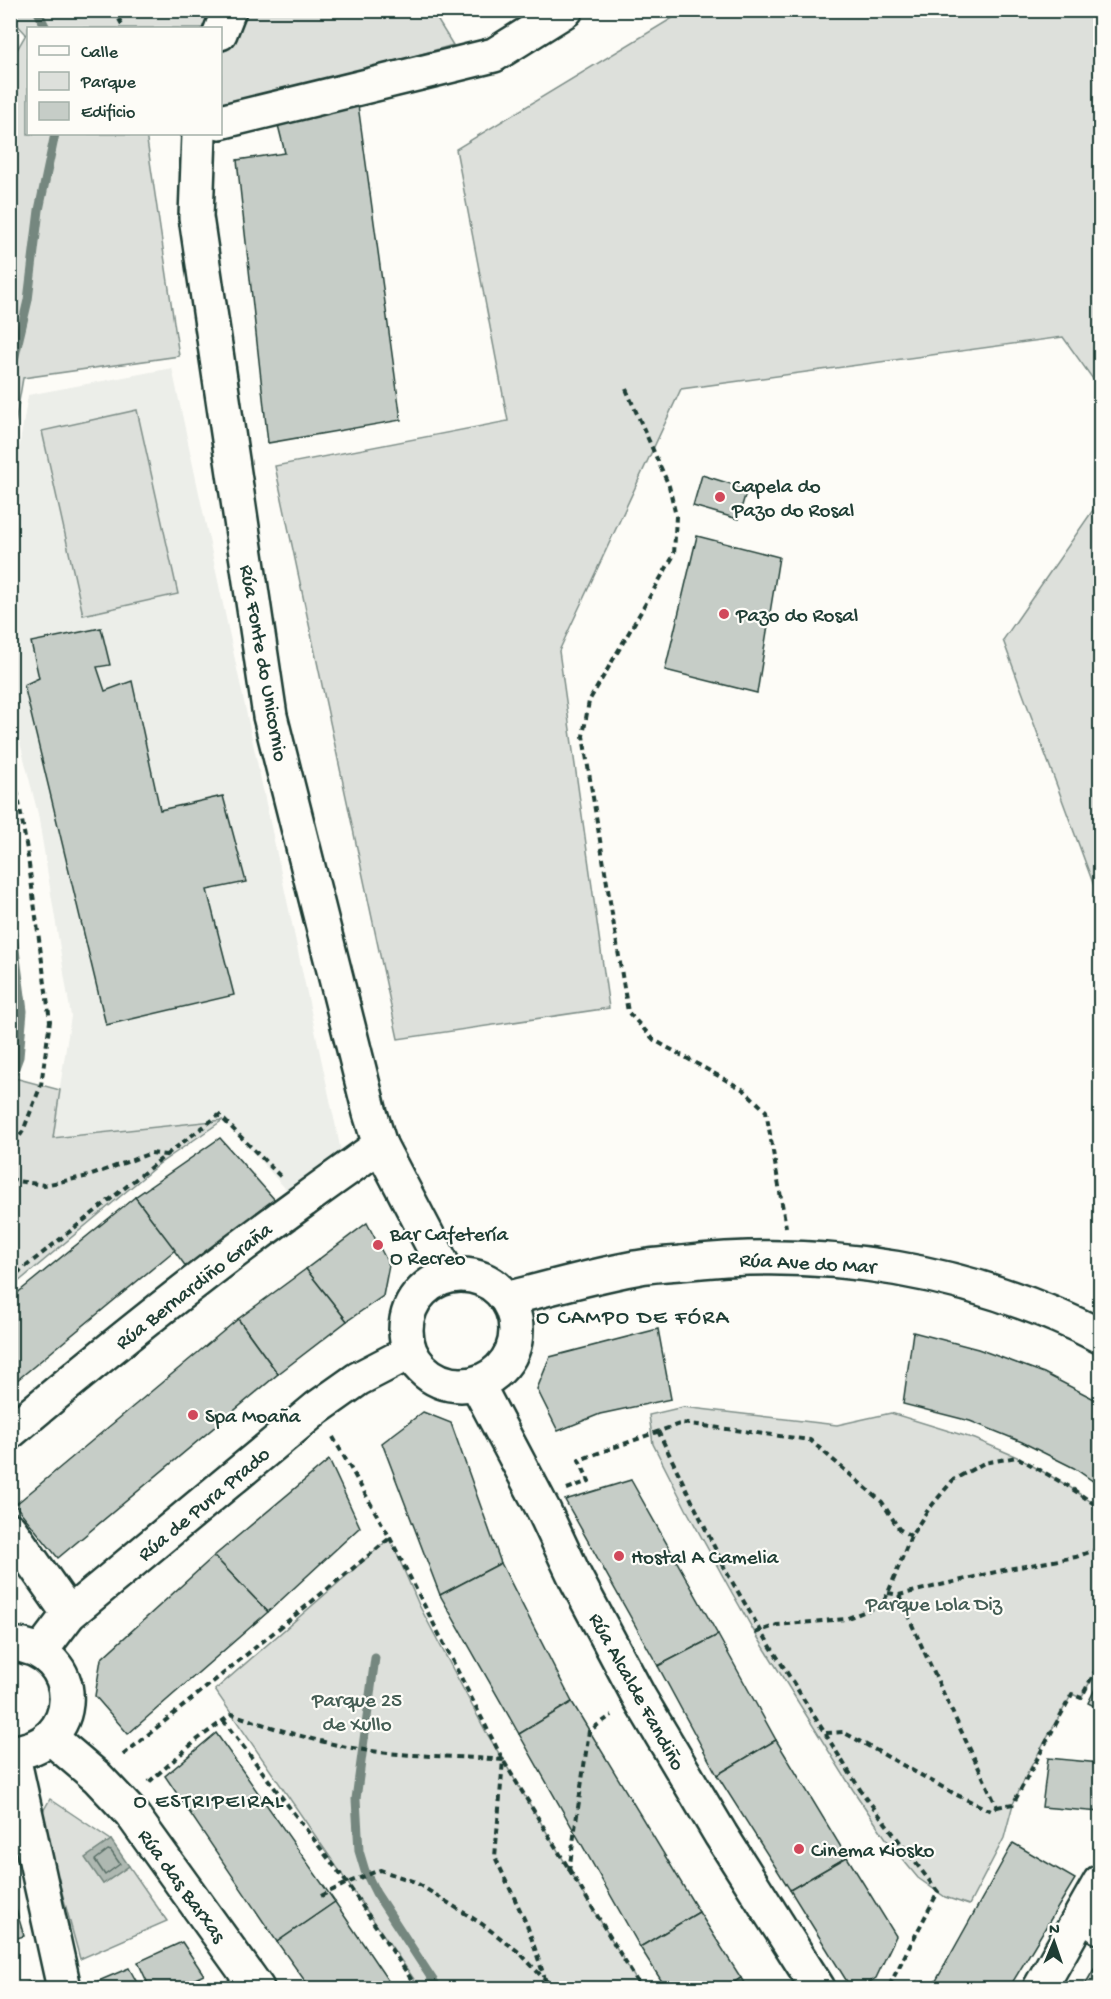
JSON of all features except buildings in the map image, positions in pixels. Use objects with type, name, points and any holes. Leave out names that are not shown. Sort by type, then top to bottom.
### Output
[{"type":"street","points":[[222,28],[229,10]]},
{"type":"street","points":[[222,122],[494,55],[566,10]]},
{"type":"street","name":"Rúa Fonte do Unicornio","points":[[199,135],[196,217],[270,716],[380,1145],[448,1275]]},
{"type":"street","name":"Rúa Bernardiño Graña","points":[[10,1432],[199,1278],[380,1145]]},
{"type":"street","name":"Rúa Ave do Mar","points":[[507,1299],[636,1268],[721,1258],[791,1257],[852,1261],[913,1270],[1020,1300],[1101,1336]]},
{"type":"street","points":[[448,1275],[465,1275],[481,1279],[495,1287],[507,1299],[514,1315],[517,1332],[513,1349],[505,1364],[493,1376],[477,1384],[453,1385],[430,1377],[418,1366],[405,1337],[406,1321],[411,1305],[420,1292],[433,1282],[448,1275]]},
{"type":"street","name":"Rúa de Pura Prado","points":[[26,1648],[317,1408],[358,1379],[410,1352]]},
{"type":"street","name":"Rúa Alcalde Fandiño","points":[[477,1384],[639,1697],[721,1835],[818,1989]]},
{"type":"street","points":[[10,1530],[69,1614]]},
{"type":"street","points":[[26,1648],[55,1665],[65,1682],[67,1702],[62,1721],[50,1737],[39,1745],[11,1752],[63,1989]]},
{"type":"street","name":"Rúa das Barxas","points":[[50,1737],[96,1777],[131,1813],[257,1989]]},
{"type":"street","points":[[1040,1989],[1091,1921],[1101,1882]]},
{"type":"path","points":[[114,10],[123,27]]},
{"type":"path","points":[[626,389],[669,486],[676,516],[674,555],[589,701],[583,736],[628,1012],[654,1040],[744,1090],[766,1111],[791,1257]]},
{"type":"path","points":[[10,749],[27,850],[50,1021],[41,1085],[22,1131],[10,1151]]},
{"type":"path","points":[[10,1279],[219,1115],[303,1200]]},
{"type":"path","points":[[10,1178],[44,1185],[89,1176],[151,1153],[166,1155]]},
{"type":"path","points":[[317,1408],[390,1538],[502,1760],[641,1989]]},
{"type":"path","points":[[538,1499],[589,1481],[579,1460],[682,1423],[810,1440],[882,1502],[899,1529],[911,1536]]},
{"type":"path","points":[[658,1431],[727,1573],[761,1630],[861,1791],[938,1892],[888,1989]]},
{"type":"path","points":[[754,1633],[777,1625],[845,1618],[882,1605],[911,1536],[928,1510],[953,1480],[984,1463],[1017,1457],[1101,1508]]},
{"type":"path","points":[[96,1777],[390,1538]]},
{"type":"path","points":[[888,1593],[899,1595],[1008,1569],[1076,1557],[1101,1548]]},
{"type":"path","points":[[899,1595],[931,1670],[952,1707],[997,1807]]},
{"type":"path","points":[[825,1733],[843,1732],[955,1794],[991,1811],[997,1807],[1013,1804],[1072,1694],[1081,1698],[1101,1662]]},
{"type":"path","points":[[569,1870],[589,1731],[639,1697]]},
{"type":"path","points":[[148,1782],[198,1739],[232,1714],[284,1732],[377,1752],[502,1760]]},
{"type":"path","points":[[223,1720],[347,1883],[417,1989]]},
{"type":"path","points":[[502,1760],[495,1857],[527,1926],[548,1989]]},
{"type":"path","points":[[321,1896],[380,1870],[415,1882],[482,1924],[520,1953],[545,1980],[560,1989]]},
{"type":"shaded area","points":[[172,368],[343,1160],[294,1198],[223,1120],[52,1138],[71,1016],[38,814],[10,703],[11,496],[28,395]]},
{"type":"green space","points":[[11,11],[432,11],[453,45],[222,111],[222,27],[27,27],[27,135],[146,135],[179,356],[23,378],[11,448],[10,62],[26,34],[11,18]]},
{"type":"green space","points":[[684,11],[1100,11],[1100,389],[1063,337],[681,389],[559,651],[609,1008],[398,1039],[275,466],[508,421],[456,149]]},
{"type":"green space","points":[[137,410],[178,594],[83,615],[42,431]]},
{"type":"green space","points":[[1100,500],[1100,902],[1003,640]]},
{"type":"green space","points":[[11,1077],[60,1090],[53,1138],[223,1120],[159,1164],[11,1288]]},
{"type":"green space","name":"Parque Lola Diz","points":[[683,1407],[837,1425],[891,1413],[975,1439],[1017,1457],[1068,1486],[1100,1508],[1100,1664],[1081,1698],[1072,1694],[1029,1770],[1013,1804],[1004,1838],[969,1905],[945,1897],[918,1878],[889,1843],[853,1790],[755,1633],[686,1509],[653,1444],[649,1415]]},
{"type":"green space","name":"Parque 25 de Xullo","points":[[390,1538],[419,1605],[486,1732],[641,1988],[420,1988],[215,1690]]},
{"type":"green space","points":[[50,1799],[111,1840],[86,1858],[103,1884],[129,1866],[167,1921],[80,1959],[41,1815]]},
{"type":"water","points":[[111,1840],[129,1866],[103,1884],[85,1858]]},
{"type":"waterway","points":[[37,10],[46,27]]},
{"type":"waterway","points":[[10,377],[28,300],[39,210],[55,135]]},
{"type":"waterway","points":[[10,912],[23,1011],[19,1057],[10,1081]]},
{"type":"waterway","points":[[375,1658],[356,1799],[359,1851],[365,1871],[376,1893],[438,1988]]},
{"type":"place","name":"Capela do Pazo do Rosal","points":[[720,497]]},
{"type":"place","name":"Pazo do Rosal","points":[[724,614]]},
{"type":"place","name":"Bar Cafetería O Recreo","points":[[378,1245]]},
{"type":"place","name":"Spa Moaña","points":[[193,1415]]},
{"type":"place","name":"Hostal A Camelia","points":[[619,1556]]},
{"type":"place","name":"Cinema Kiosko","points":[[799,1849]]},
{"type":"district","name":"O CAMPO DE FÓRA","points":[[633,1315]]},
{"type":"district","name":"O ESTRIPEIRAL","points":[[209,1799]]}]
